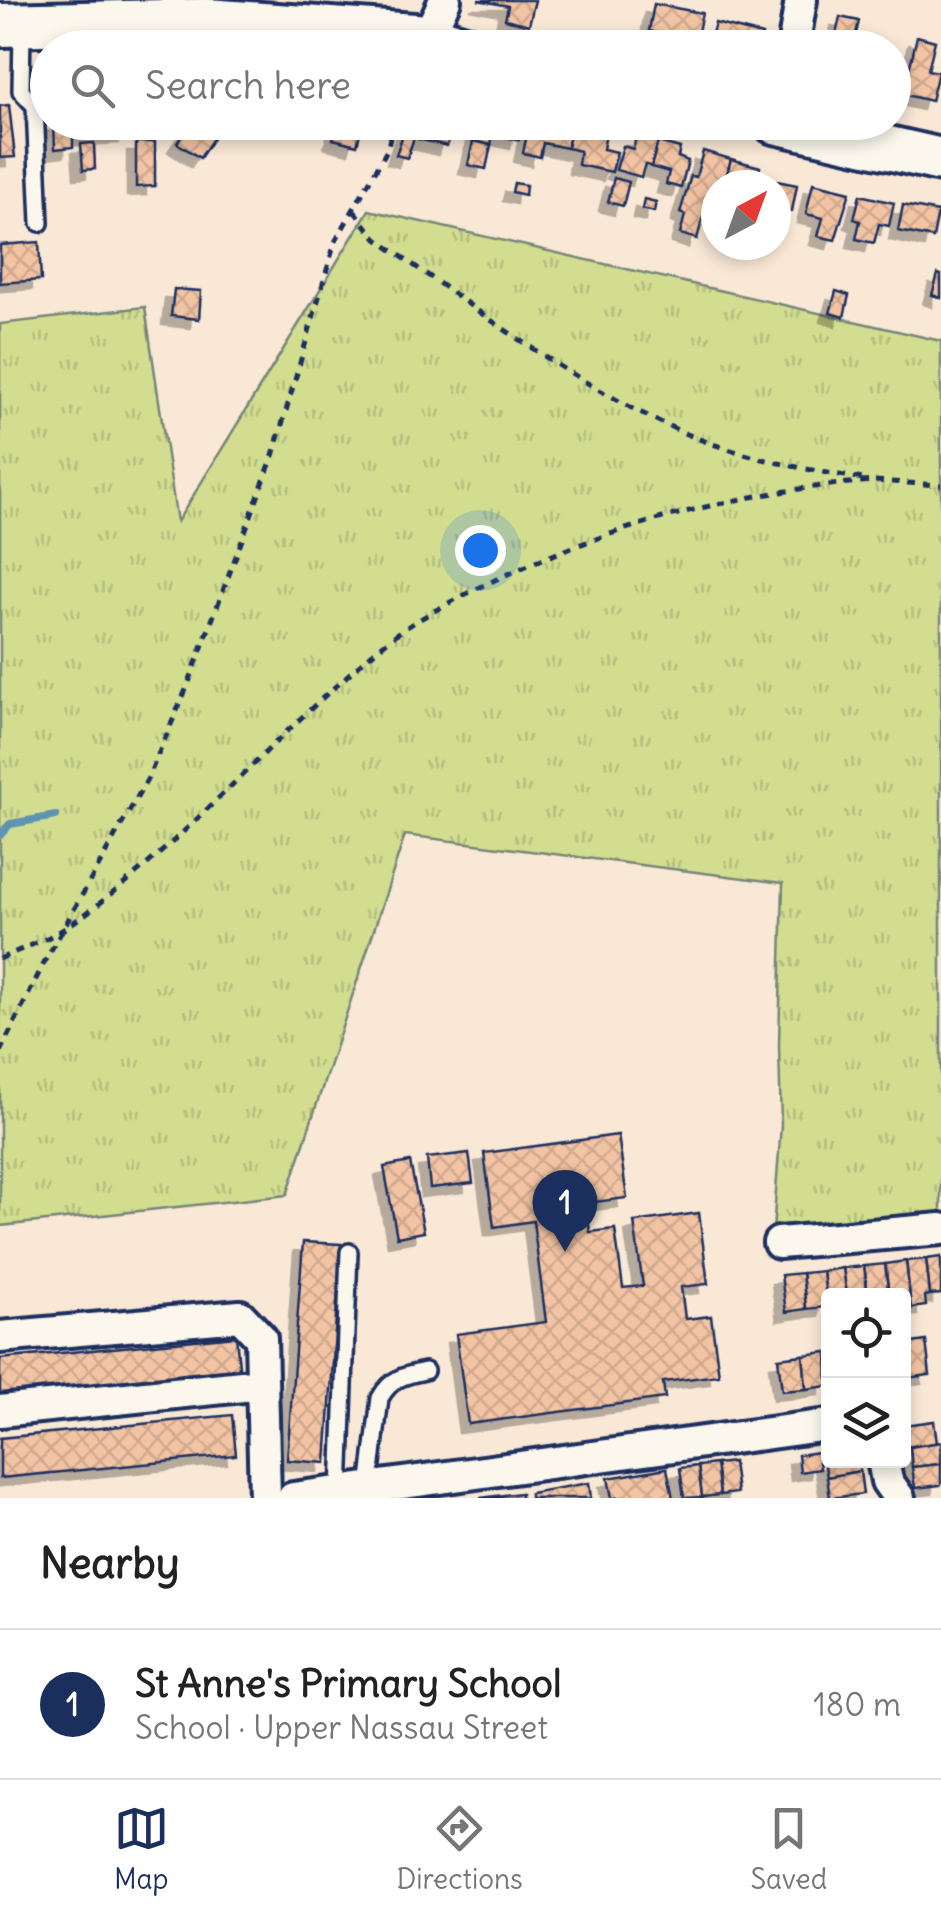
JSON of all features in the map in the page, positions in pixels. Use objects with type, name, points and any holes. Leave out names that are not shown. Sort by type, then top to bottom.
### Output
[{"type":"street","points":[[796,30],[801,0]]},
{"type":"street","points":[[11,25],[206,20],[446,28]]},
{"type":"street","points":[[852,140],[941,160]]},
{"type":"street","points":[[779,1243],[941,1229]]},
{"type":"street","points":[[0,1337],[240,1316],[261,1338],[265,1498]]},
{"type":"street","points":[[0,1411],[262,1384]]},
{"type":"street","points":[[293,1498],[821,1426]]},
{"type":"street","points":[[885,1468],[887,1481],[899,1498]]},
{"type":"lane","points":[[11,25],[21,91],[30,101]]},
{"type":"lane","points":[[36,140],[40,223]]},
{"type":"lane","points":[[350,1252],[354,1490]]},
{"type":"lane","points":[[354,1490],[386,1388],[400,1376],[426,1371]]},
{"type":"path","points":[[0,1052],[148,778],[188,685],[272,458],[335,242],[390,140]]},
{"type":"path","points":[[354,210],[376,239],[605,395],[676,430],[779,464],[874,481],[941,485]]},
{"type":"path","points":[[0,959],[66,928],[131,876],[339,683],[412,623],[576,545],[669,515],[827,484],[874,481]]},
{"type":"green space","points":[[369,210],[941,341],[941,1216],[773,1231],[781,1125],[783,883],[405,835],[287,1195],[0,1226],[0,324],[145,307],[177,522]]},
{"type":"building","points":[[478,0],[535,0],[529,25],[505,19],[508,6]]},
{"type":"building","points":[[654,4],[702,13],[698,30],[649,30]]},
{"type":"building","points":[[840,17],[859,21],[857,30],[837,30]]},
{"type":"building","points":[[715,23],[742,30],[713,30]]},
{"type":"building","points":[[917,36],[935,41],[928,70],[938,72],[931,101],[911,96],[911,62]]},
{"type":"building","points":[[9,105],[15,157],[0,158],[0,106]]},
{"type":"building","points":[[55,140],[73,140],[73,147],[55,149]]},
{"type":"building","points":[[179,140],[212,140],[200,158],[177,143]]},
{"type":"building","points":[[401,140],[413,140],[407,158],[396,155]]},
{"type":"building","points":[[422,140],[448,140],[447,146]]},
{"type":"building","points":[[526,140],[569,140],[567,148],[543,143],[540,157],[523,153]]},
{"type":"building","points":[[569,140],[605,140],[603,149],[617,152],[612,172],[578,165],[580,151],[567,148]]},
{"type":"building","points":[[635,140],[658,142],[651,167],[645,164],[641,177],[616,170],[623,146],[633,149]]},
{"type":"building","points":[[473,141],[491,145],[486,169],[468,165]]},
{"type":"building","points":[[136,142],[155,142],[155,186],[136,187]]},
{"type":"building","points":[[658,142],[680,148],[678,157],[688,161],[681,188],[666,184],[669,172],[651,167]]},
{"type":"building","points":[[94,143],[95,169],[83,170],[81,144]]},
{"type":"building","points":[[703,151],[731,159],[728,170],[701,170],[701,225],[697,239],[680,234],[685,215],[680,213],[691,176],[696,177]]},
{"type":"building","points":[[731,159],[760,167],[759,170],[728,170]]},
{"type":"building","points":[[614,178],[629,182],[623,206],[608,202]]},
{"type":"building","points":[[514,183],[526,185],[525,195],[512,192]]},
{"type":"building","points":[[813,183],[850,192],[835,240],[818,236],[823,218],[806,214]]},
{"type":"building","points":[[791,184],[797,185],[791,211]]},
{"type":"building","points":[[860,195],[894,203],[889,226],[879,224],[874,243],[856,239],[860,221],[854,219]]},
{"type":"building","points":[[644,199],[656,202],[654,212],[642,209]]},
{"type":"building","points":[[903,205],[938,212],[933,238],[898,231]]},
{"type":"building","points":[[39,242],[41,280],[0,283],[0,245]]},
{"type":"building","points":[[938,274],[941,275],[941,298],[932,295]]},
{"type":"building","points":[[174,289],[201,291],[199,319],[171,316]]},
{"type":"building","points":[[836,291],[849,295],[844,317],[830,313]]},
{"type":"building","points":[[618,1135],[627,1198],[586,1203],[590,1232],[615,1229],[623,1288],[643,1286],[634,1222],[699,1213],[708,1284],[681,1287],[685,1319],[711,1316],[719,1375],[663,1382],[665,1398],[468,1424],[456,1334],[546,1322],[533,1221],[494,1227],[484,1153]]},
{"type":"building","points":[[469,1153],[473,1183],[430,1188],[427,1158]]},
{"type":"building","points":[[410,1162],[424,1232],[397,1237],[384,1167]]},
{"type":"building","points":[[303,1242],[341,1244],[326,1463],[287,1460]]},
{"type":"building","points":[[941,1257],[941,1294],[930,1295],[926,1259]]},
{"type":"building","points":[[926,1259],[930,1295],[925,1296],[926,1306],[911,1308],[906,1261]]},
{"type":"building","points":[[906,1261],[909,1288],[888,1288],[885,1264]]},
{"type":"building","points":[[885,1264],[888,1288],[867,1288],[864,1266]]},
{"type":"building","points":[[864,1266],[867,1288],[846,1288],[843,1268]]},
{"type":"building","points":[[843,1268],[846,1288],[825,1288],[823,1271]]},
{"type":"building","points":[[823,1271],[821,1308],[806,1309],[802,1273]]},
{"type":"building","points":[[802,1273],[806,1309],[786,1312],[781,1275]]},
{"type":"building","points":[[236,1336],[240,1376],[0,1399],[0,1359]]},
{"type":"building","points":[[926,1341],[930,1375],[911,1377],[911,1343]]},
{"type":"building","points":[[821,1353],[821,1387],[806,1389],[803,1355]]},
{"type":"building","points":[[803,1355],[806,1389],[782,1391],[778,1358]]},
{"type":"building","points":[[232,1415],[236,1455],[0,1478],[0,1438]]},
{"type":"building","points":[[934,1421],[937,1443],[911,1446],[911,1424]]},
{"type":"building","points":[[941,1442],[941,1464],[912,1467],[911,1447]]},
{"type":"building","points":[[818,1452],[820,1469],[800,1472],[798,1455]]},
{"type":"building","points":[[733,1462],[737,1493],[720,1495],[716,1464]]},
{"type":"building","points":[[716,1464],[720,1495],[702,1497],[698,1466]]},
{"type":"building","points":[[941,1464],[941,1485],[915,1488],[912,1467]]},
{"type":"building","points":[[698,1466],[702,1497],[684,1498],[680,1468]]},
{"type":"building","points":[[667,1468],[673,1498],[612,1498],[608,1478]]},
{"type":"building","points":[[825,1468],[859,1468],[860,1471],[827,1477]]},
{"type":"building","points":[[860,1471],[863,1494],[830,1498],[827,1477]]},
{"type":"building","points":[[589,1483],[591,1498],[530,1498],[530,1493]]},
{"type":"building","points":[[521,1493],[521,1498],[480,1498]]},
{"type":"waterway","points":[[0,835],[10,824],[56,816]]},
{"type":"place","name":"St Anne's Primary School","points":[[565,1252]]}]
